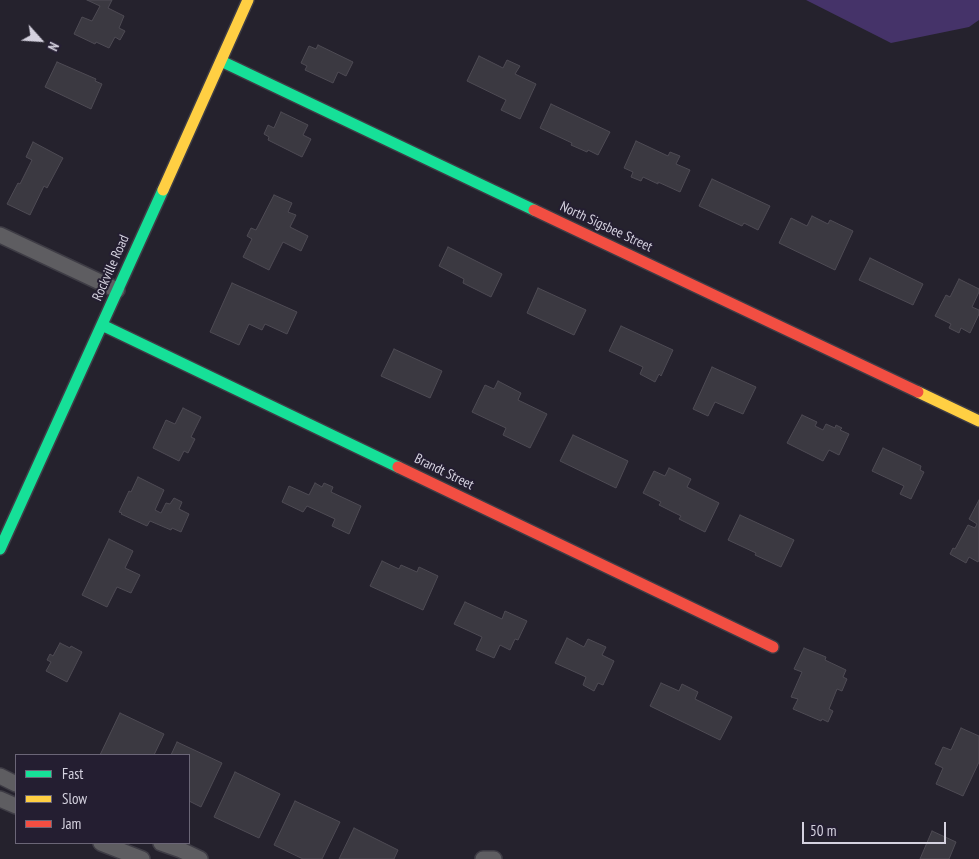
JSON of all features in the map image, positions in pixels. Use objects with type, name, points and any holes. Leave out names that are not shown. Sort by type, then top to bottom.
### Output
[{"type":"street","name":"Rockville Road","points":[[0,548],[248,0]]},
{"type":"street","name":"North Sigsbee Street","points":[[221,61],[979,421]]},
{"type":"street","points":[[0,235],[117,290]]},
{"type":"street","name":"Brandt Street","points":[[102,325],[773,647]]},
{"type":"street","points":[[0,776],[15,784]]},
{"type":"street","points":[[0,799],[15,806]]},
{"type":"street","points":[[103,844],[142,859]]},
{"type":"street","points":[[163,844],[182,850],[200,859]]},
{"type":"street","points":[[482,859],[494,859]]},
{"type":"shaded area","points":[[806,0],[979,0],[979,20],[969,27],[891,43]]},
{"type":"building","points":[[87,0],[112,0],[108,8],[124,16],[119,28],[125,31],[120,40],[115,37],[109,48],[74,34],[82,17],[92,21],[100,6]]},
{"type":"building","points":[[318,45],[353,62],[346,76],[338,72],[333,83],[305,70],[307,66],[301,63],[309,46],[316,49]]},
{"type":"building","points":[[479,56],[503,68],[507,60],[520,66],[515,74],[536,84],[520,119],[501,110],[506,100],[467,81]]},
{"type":"building","points":[[57,62],[96,79],[95,81],[102,84],[91,109],[45,87]]},
{"type":"building","points":[[551,104],[610,132],[598,155],[571,145],[572,143],[540,128]]},
{"type":"building","points":[[281,112],[308,125],[303,135],[311,139],[302,157],[268,140],[269,137],[264,134],[268,125],[274,128]]},
{"type":"building","points":[[636,141],[668,156],[670,152],[680,156],[676,164],[690,170],[680,192],[643,177],[641,181],[631,177],[633,172],[624,168]]},
{"type":"building","points":[[33,142],[63,158],[47,188],[44,186],[30,215],[7,204],[32,160],[26,157]]},
{"type":"building","points":[[712,179],[770,206],[758,230],[744,223],[742,226],[699,206]]},
{"type":"building","points":[[274,195],[292,203],[288,212],[296,215],[290,227],[308,236],[301,251],[283,242],[269,270],[243,257],[252,239],[247,236],[251,228],[256,230]]},
{"type":"building","points":[[812,216],[828,224],[830,220],[853,231],[835,270],[779,243],[791,218],[807,226]]},
{"type":"building","points":[[448,247],[502,274],[491,297],[463,283],[464,279],[439,266]]},
{"type":"building","points":[[870,258],[923,284],[913,305],[859,280]]},
{"type":"building","points":[[959,279],[979,289],[972,307],[979,310],[979,314],[970,333],[961,328],[959,333],[949,328],[951,324],[935,316],[946,295],[950,297]]},
{"type":"building","points":[[232,283],[297,312],[287,334],[265,324],[262,330],[249,324],[239,345],[210,332]]},
{"type":"building","points":[[538,288],[586,310],[574,335],[527,313]]},
{"type":"building","points":[[621,326],[673,350],[661,376],[659,374],[655,382],[640,374],[643,367],[609,351]]},
{"type":"building","points":[[394,349],[442,371],[430,398],[381,376]]},
{"type":"building","points":[[712,367],[756,387],[743,414],[715,402],[708,416],[693,409]]},
{"type":"building","points":[[498,381],[521,393],[518,400],[547,414],[530,448],[503,435],[506,428],[472,412],[485,385],[494,389]]},
{"type":"building","points":[[183,408],[201,417],[191,437],[195,439],[188,453],[184,451],[179,461],[153,448],[166,420],[175,424]]},
{"type":"building","points":[[802,415],[817,422],[815,426],[823,430],[826,424],[835,428],[836,425],[842,428],[840,430],[849,434],[839,455],[829,450],[823,461],[787,443]]},
{"type":"building","points":[[573,435],[628,461],[616,488],[560,461]]},
{"type":"building","points":[[883,448],[921,466],[920,470],[924,472],[911,499],[900,494],[904,486],[872,471]]},
{"type":"building","points":[[669,468],[691,479],[687,487],[719,503],[705,532],[679,519],[681,516],[659,505],[661,502],[643,493],[654,471],[665,476]]},
{"type":"building","points":[[138,477],[164,490],[155,510],[161,513],[166,503],[170,504],[174,498],[182,502],[179,509],[189,514],[181,532],[150,521],[147,526],[119,512]]},
{"type":"building","points":[[315,483],[322,487],[324,483],[333,487],[331,492],[361,506],[349,534],[332,526],[335,519],[307,506],[303,512],[282,502],[289,486],[309,495]]},
{"type":"building","points":[[979,500],[979,560],[978,562],[969,557],[966,563],[950,554],[953,548],[955,549],[968,525],[975,528],[977,524],[969,519]]},
{"type":"building","points":[[740,515],[794,540],[781,567],[728,540]]},
{"type":"building","points":[[109,539],[133,551],[125,568],[140,575],[131,593],[117,587],[107,607],[82,595]]},
{"type":"building","points":[[382,561],[399,569],[401,565],[417,572],[419,567],[438,576],[423,610],[370,586]]},
{"type":"building","points":[[465,602],[502,619],[505,611],[527,621],[518,640],[515,639],[510,650],[500,645],[494,658],[476,650],[482,637],[454,624]]},
{"type":"building","points":[[567,638],[584,647],[588,639],[606,647],[602,655],[614,661],[603,685],[598,683],[594,691],[583,685],[586,677],[555,663]]},
{"type":"building","points":[[60,643],[82,652],[67,682],[46,671],[51,662],[47,660],[50,654],[53,656]]},
{"type":"building","points":[[804,648],[826,657],[825,660],[846,670],[843,677],[847,679],[842,691],[837,689],[829,709],[833,711],[828,722],[793,709],[798,699],[791,697],[802,672],[794,669]]},
{"type":"building","points":[[661,683],[679,691],[682,684],[698,692],[695,699],[732,717],[720,740],[650,706]]},
{"type":"building","points":[[120,713],[164,734],[154,754],[100,754]]},
{"type":"building","points":[[961,728],[979,736],[979,762],[963,796],[936,784],[943,768],[935,764],[943,747],[951,750]]},
{"type":"building","points":[[177,742],[222,763],[201,807],[190,802],[190,754],[171,754]]},
{"type":"building","points":[[235,772],[280,794],[259,838],[214,817]]},
{"type":"building","points":[[295,801],[340,822],[322,859],[303,859],[274,845]]},
{"type":"building","points":[[354,828],[398,850],[394,859],[339,859]]},
{"type":"building","points":[[932,831],[956,842],[949,859],[920,859]]},
{"type":"traffic: fast","points":[[221,61],[534,210]]},
{"type":"traffic: fast","points":[[0,549],[163,190]]},
{"type":"traffic: fast","points":[[102,325],[398,467]]},
{"type":"traffic: slow","points":[[163,190],[248,0]]},
{"type":"traffic: slow","points":[[918,392],[979,421]]},
{"type":"traffic: jam","points":[[534,210],[918,392]]},
{"type":"traffic: jam","points":[[398,467],[773,647]]}]
